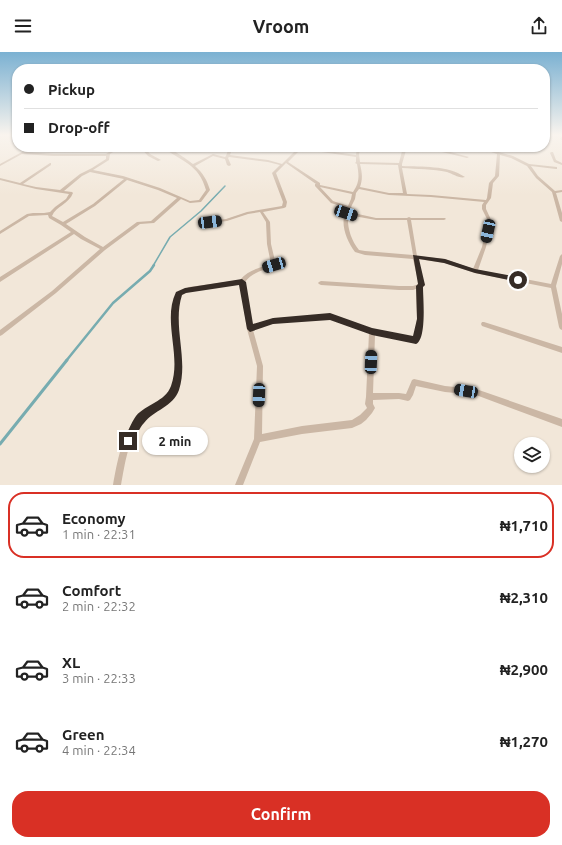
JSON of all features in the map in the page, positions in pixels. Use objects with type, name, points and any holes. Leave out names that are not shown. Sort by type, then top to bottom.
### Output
[{"type":"street","points":[[0,165],[17,155]]},
{"type":"street","points":[[43,155],[61,155]]},
{"type":"street","points":[[61,191],[81,175],[107,160],[107,155]]},
{"type":"street","points":[[148,155],[159,160]]},
{"type":"street","points":[[90,171],[126,179],[159,189],[190,202],[198,202],[203,198],[208,190],[200,172],[194,165],[178,155]]},
{"type":"street","points":[[194,165],[213,155]]},
{"type":"street","points":[[221,155],[284,164],[319,184],[316,186]]},
{"type":"street","points":[[210,222],[227,220],[240,214],[281,208],[285,205],[274,174],[275,170],[293,155]]},
{"type":"street","points":[[350,155],[356,156],[361,178],[359,188],[354,193],[355,196],[346,213],[346,223],[349,238],[357,251],[445,261],[475,271],[553,286]]},
{"type":"street","points":[[403,155],[400,166],[405,195]]},
{"type":"street","points":[[460,155],[467,157]]},
{"type":"street","points":[[475,271],[484,247],[488,228],[492,226],[484,209],[491,191],[491,183],[497,176],[499,155]]},
{"type":"street","points":[[507,155],[516,158],[528,165],[537,177],[554,192],[562,221]]},
{"type":"street","points":[[553,155],[555,161],[562,164]]},
{"type":"street","points":[[227,157],[229,166]]},
{"type":"street","points":[[0,159],[8,160]]},
{"type":"street","points":[[357,163],[386,163],[437,170],[456,174],[462,177]]},
{"type":"street","points":[[22,183],[50,164]]},
{"type":"street","points":[[528,165],[556,168]]},
{"type":"street","points":[[0,179],[22,183],[36,188],[71,193],[72,195],[51,213],[41,215],[30,214],[0,233]]},
{"type":"street","points":[[64,224],[94,205],[126,179]]},
{"type":"street","points":[[316,186],[354,193]]},
{"type":"street","points":[[316,186],[332,202],[350,208]]},
{"type":"street","points":[[359,188],[389,194],[486,201]]},
{"type":"street","points":[[554,192],[562,192]]},
{"type":"street","points":[[0,333],[54,292],[102,249],[135,226],[152,222],[180,198]]},
{"type":"street","points":[[239,485],[258,439],[260,366],[250,329],[242,282],[247,275],[252,272],[274,265],[269,244],[268,222],[262,211]]},
{"type":"street","points":[[51,213],[50,217],[64,224],[102,249]]},
{"type":"street","points":[[346,213],[376,219],[444,219]]},
{"type":"street","points":[[250,329],[273,321],[330,316],[372,332],[416,340],[420,319],[419,286],[422,285],[415,257],[409,218]]},
{"type":"street","points":[[0,280],[74,232]]},
{"type":"street","points":[[562,256],[553,286],[562,327]]},
{"type":"street","points":[[117,485],[122,460],[136,425],[140,419],[151,410],[166,402],[175,389],[178,369],[178,346],[175,321],[179,294],[189,289],[242,282]]},
{"type":"street","points":[[321,283],[399,288],[412,288],[419,286]]},
{"type":"street","points":[[484,324],[562,350]]},
{"type":"street","points":[[258,439],[302,430],[359,422],[371,408],[369,404],[369,397],[372,332]]},
{"type":"street","points":[[369,397],[399,396],[408,398],[414,382],[445,389],[476,392],[562,424]]},
{"type":"waterway","points":[[153,266],[170,237],[201,211],[225,186]]},
{"type":"waterway","points":[[66,361],[113,303],[150,271],[154,265]]},
{"type":"waterway","points":[[0,444],[67,360]]},
{"type":"route","points":[[128,441],[140,419],[151,410],[166,402],[175,389],[178,369],[178,346],[175,321],[177,300],[179,294],[185,290],[242,282],[250,329],[273,321],[330,316],[360,326],[372,332],[416,340],[420,319],[419,286],[422,285],[415,257],[445,261],[475,271],[518,280]]}]
